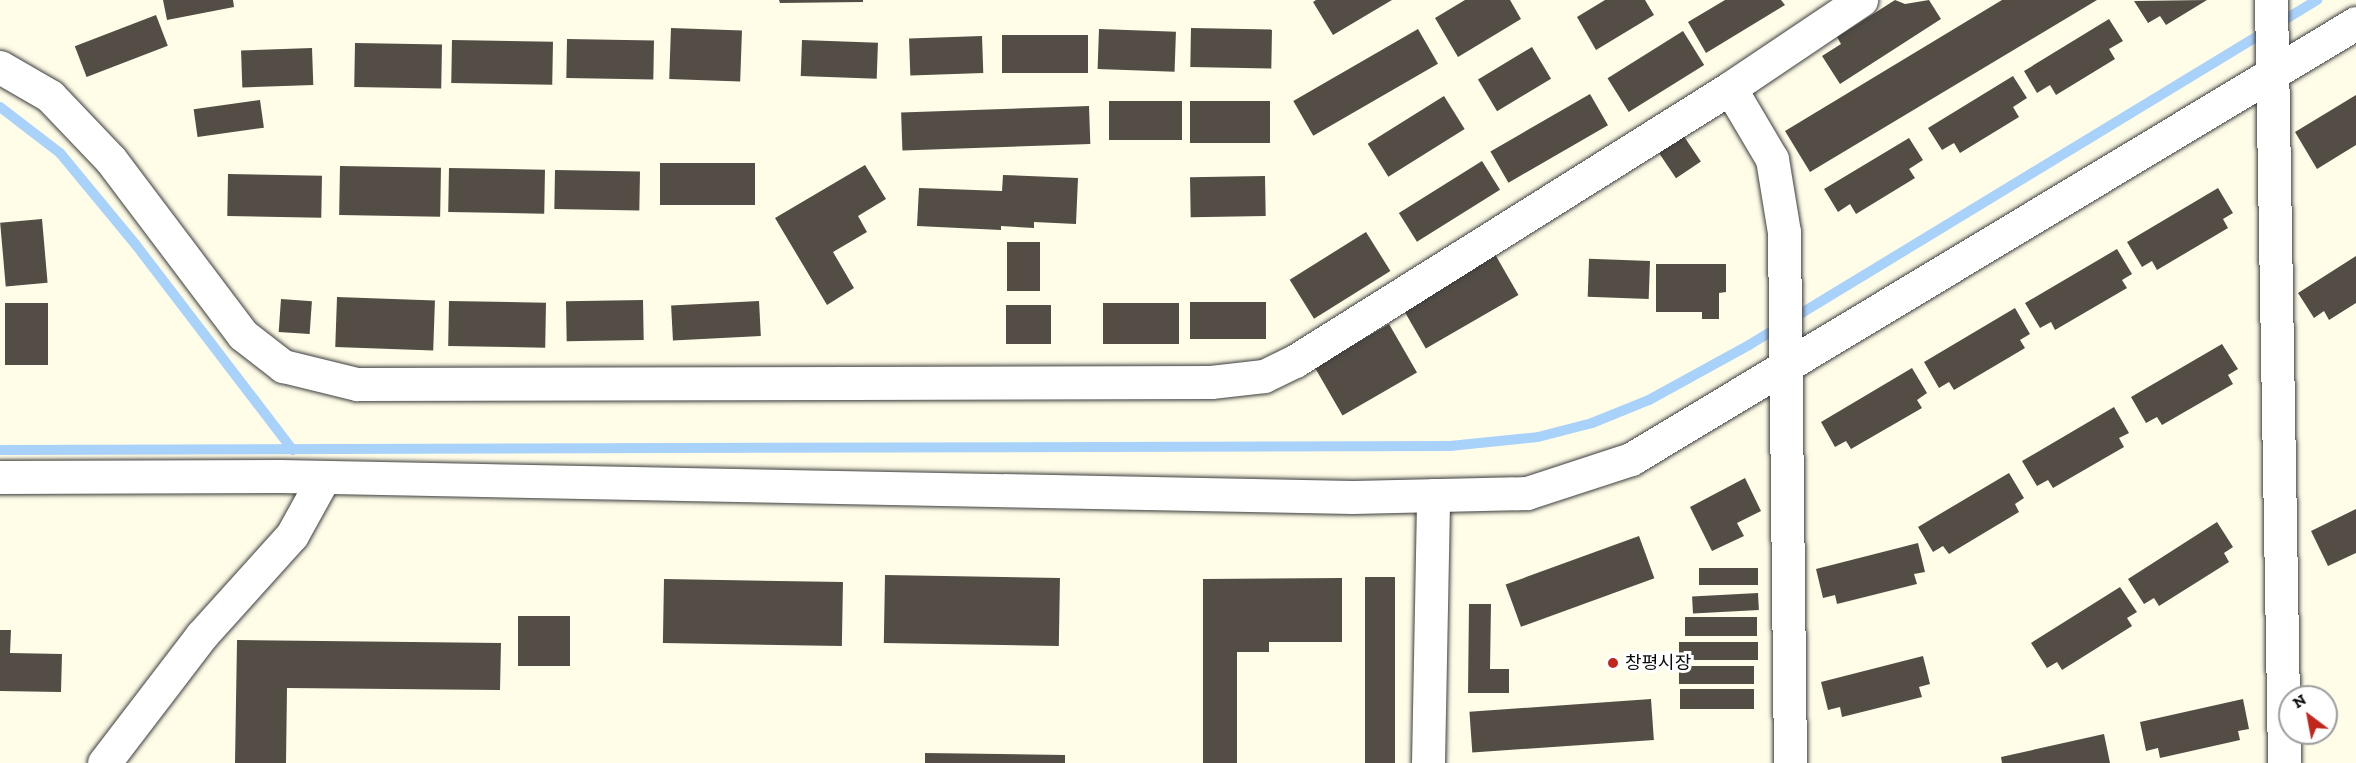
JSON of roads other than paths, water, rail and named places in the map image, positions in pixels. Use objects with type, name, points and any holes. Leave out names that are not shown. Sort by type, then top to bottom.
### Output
[{"type":"street","points":[[0,67],[50,96],[111,160],[243,335],[283,366],[357,384],[1212,382],[1264,376],[1295,361],[1730,88],[1861,0]]},
{"type":"street","points":[[2271,15],[2284,763]]},
{"type":"street","points":[[0,477],[324,477],[1353,497],[1527,493],[1630,459],[1784,369],[2356,23]]},
{"type":"street","points":[[1730,88],[1772,159],[1784,232],[1790,763]]},
{"type":"street","points":[[104,763],[201,636],[292,535],[324,477]]},
{"type":"street","points":[[1428,763],[1433,495]]},
{"type":"waterway","points":[[0,450],[1450,446],[1538,437],[1592,423],[1649,400],[1749,345],[2317,0]]},
{"type":"waterway","points":[[0,107],[60,153],[136,245],[293,450]]},
{"type":"place","name":"창평시장","points":[[1613,663]]}]
